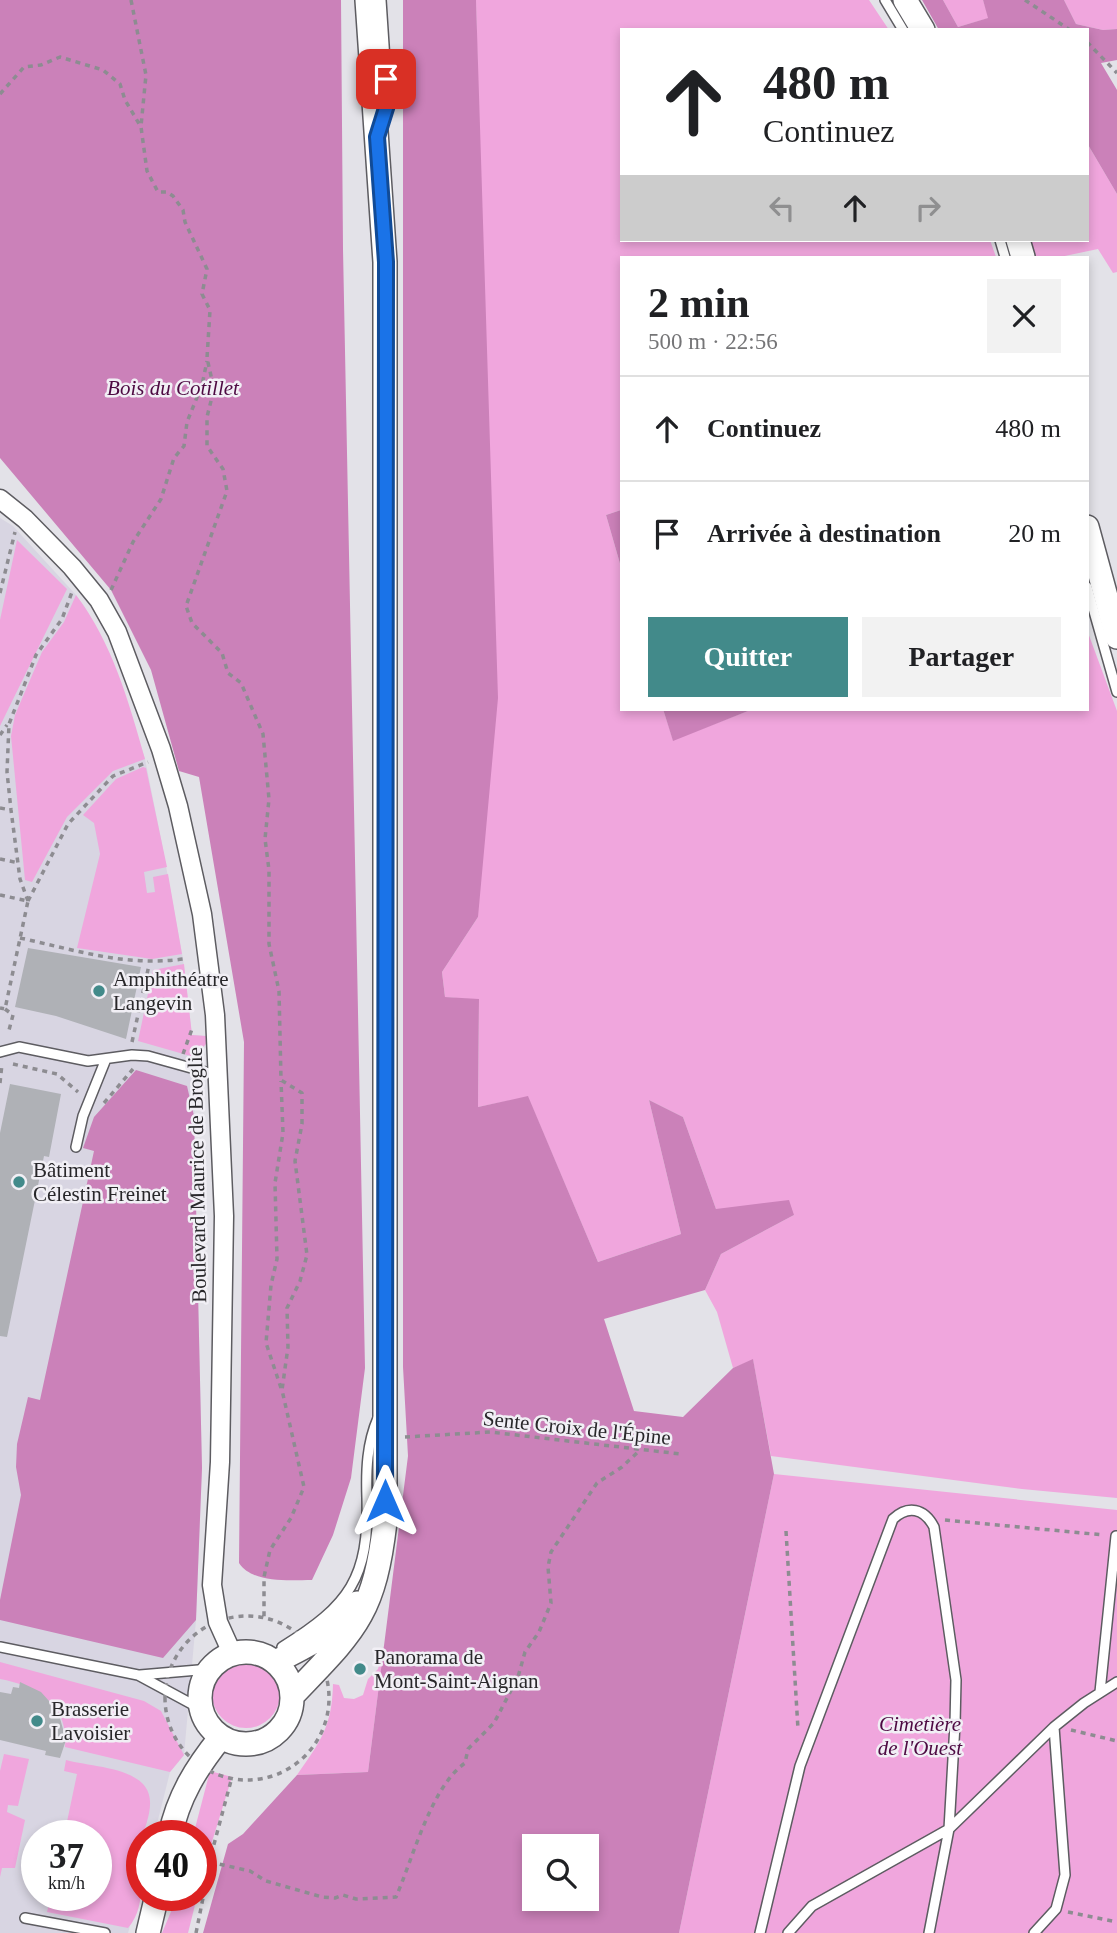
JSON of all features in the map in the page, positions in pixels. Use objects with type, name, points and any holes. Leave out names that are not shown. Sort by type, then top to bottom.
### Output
[{"type":"street","points":[[292,1696],[287,1677],[271,1659],[248,1652],[232,1653],[210,1669],[200,1691],[201,1709],[210,1727],[221,1737],[243,1745],[271,1737],[285,1723],[292,1696],[348,1637],[366,1611],[378,1576],[385,1522],[386,262],[367,0]]},
{"type":"street","points":[[905,0],[922,28]]},
{"type":"street","name":"Boulevard Maurice de Broglie","points":[[0,499],[25,519],[99,600],[132,667],[178,806],[201,914],[220,1076],[224,1316],[212,1585],[218,1622],[232,1653]]},
{"type":"street","points":[[1089,534],[1117,637]]},
{"type":"street","points":[[271,1659],[310,1646],[333,1629],[378,1576]]},
{"type":"street","points":[[174,1820],[180,1799],[199,1765],[221,1737]]},
{"type":"street","points":[[148,1933],[153,1911]]},
{"type":"lane","points":[[377,137],[387,105],[381,0]]},
{"type":"lane","points":[[885,0],[902,28]]},
{"type":"lane","points":[[1089,594],[1117,692]]},
{"type":"lane","points":[[1,1056],[19,1047],[71,1060],[148,1056],[220,1076]]},
{"type":"lane","points":[[76,1147],[83,1116],[106,1059]]},
{"type":"lane","points":[[271,1659],[329,1615],[351,1587],[364,1558],[368,1455],[372,1432],[385,1404]]},
{"type":"lane","points":[[760,1933],[800,1766],[893,1518],[901,1511],[912,1509],[929,1518],[934,1527],[956,1680],[949,1829],[929,1933]]},
{"type":"lane","points":[[1100,1692],[1116,1536]]},
{"type":"lane","points":[[0,1647],[138,1675],[210,1669]]},
{"type":"lane","points":[[138,1675],[201,1709]]},
{"type":"lane","points":[[788,1933],[812,1906],[949,1829],[1055,1727],[1117,1682]]},
{"type":"lane","points":[[1034,1933],[1056,1909],[1065,1875],[1065,1842],[1055,1727]]},
{"type":"lane","points":[[25,1918],[105,1933]]},
{"type":"path","points":[[99,600],[111,590],[132,542],[161,499],[174,458],[184,446],[187,422],[202,384],[207,358],[209,310],[202,295],[207,269],[185,222],[183,210],[167,192],[158,192],[147,171],[141,127],[146,75],[131,0]]},
{"type":"path","points":[[1025,0],[1067,28]]},
{"type":"path","points":[[1089,44],[1117,73]]},
{"type":"path","points":[[0,94],[24,68],[60,57],[103,69],[120,84],[141,127]]},
{"type":"path","points":[[207,358],[214,389],[207,416],[207,446],[223,469],[227,491],[186,606],[192,623],[222,653],[228,673],[241,683],[262,734],[269,799],[265,839],[269,870],[269,944],[279,990],[284,1133],[275,1183],[277,1259],[271,1285],[267,1343],[282,1390],[304,1487],[291,1518],[270,1550],[264,1577],[264,1617],[240,1617],[218,1622],[183,1646],[169,1673],[165,1690],[167,1720],[173,1735],[199,1765],[216,1774],[232,1777],[217,1835]]},
{"type":"path","points":[[0,593],[12,537],[25,519]]},
{"type":"path","points":[[0,735],[9,724],[36,655],[62,620],[78,574]]},
{"type":"path","points":[[9,724],[7,772],[11,810],[20,879],[28,901]]},
{"type":"path","points":[[8,1034],[13,1015],[2,1008],[28,901],[40,884],[68,824],[113,776],[164,758]]},
{"type":"path","points":[[0,770],[7,772]]},
{"type":"path","points":[[0,808],[11,810]]},
{"type":"path","points":[[0,859],[19,863]]},
{"type":"path","points":[[0,895],[28,901]]},
{"type":"path","points":[[20,938],[75,953],[150,964],[183,959]]},
{"type":"path","points":[[131,1044],[150,964]]},
{"type":"path","points":[[182,1055],[192,1030]]},
{"type":"path","points":[[0,1083],[1,1056]]},
{"type":"path","points":[[2,1068],[10,1063],[57,1074],[83,1097]]},
{"type":"path","points":[[97,1108],[102,1106],[134,1065]]},
{"type":"path","points":[[281,1080],[302,1093],[302,1124],[295,1161],[307,1255],[300,1281],[287,1308],[288,1347],[282,1390]]},
{"type":"path","name":"Sente Croix de l'Épine","points":[[385,1438],[490,1432],[681,1454]]},
{"type":"path","points":[[217,1864],[250,1871],[266,1881],[322,1898],[343,1895],[356,1899],[396,1897],[434,1801],[456,1769],[465,1763],[468,1749],[494,1723],[518,1677],[525,1652],[539,1632],[551,1603],[548,1567],[551,1552],[597,1483],[622,1467],[640,1450]]},
{"type":"path","points":[[929,1518],[1116,1536]]},
{"type":"path","points":[[786,1531],[800,1766]]},
{"type":"path","points":[[1055,1727],[1117,1741]]},
{"type":"path","points":[[1056,1909],[1117,1922]]},
{"type":"path","points":[[196,1933],[200,1911]]},
{"type":"shaded area","points":[[0,518],[13,526],[76,595],[86,609],[116,670],[145,759],[183,959],[192,1035],[206,1036],[194,1116],[202,1468],[196,1620],[184,1755],[170,1772],[158,1820],[126,1820],[126,1911],[134,1911],[128,1933],[0,1933]]},
{"type":"green space","name":"Bois du Cotillet","points":[[0,0],[341,0],[343,249],[365,1368],[351,1478],[333,1535],[312,1580],[262,1578],[245,1570],[239,1563],[244,1042],[199,777],[179,771],[151,670],[111,590],[0,458]]},
{"type":"green space","points":[[403,0],[476,0],[498,698],[478,917],[442,972],[445,997],[479,999],[478,1107],[528,1096],[598,1262],[681,1234],[649,1100],[683,1117],[716,1209],[789,1200],[794,1215],[721,1254],[705,1290],[604,1319],[634,1411],[683,1417],[733,1368],[753,1359],[774,1474],[679,1933],[203,1933],[209,1911],[217,1911],[217,1883],[228,1844],[243,1834],[297,1775],[368,1772],[408,1456],[403,1367]]},
{"type":"green space","points":[[476,0],[869,0],[888,28],[620,28],[620,242],[991,242],[996,256],[620,256],[620,510],[606,515],[620,564],[620,711],[664,711],[673,740],[748,711],[1089,711],[1089,635],[1117,711],[1117,1498],[1022,1489],[771,1456],[753,1360],[733,1368],[717,1312],[705,1290],[721,1254],[794,1215],[716,1209],[683,1117],[649,1100],[681,1234],[598,1262],[528,1097],[478,1107],[479,1000],[445,997],[442,972],[478,917],[481,224]]},
{"type":"green space","points":[[922,0],[943,0],[958,27],[988,18],[983,0],[1064,0],[1076,24],[1103,30],[1117,29],[1117,60],[1101,63],[1117,90],[1117,194],[1089,146],[1089,28],[938,28]]},
{"type":"green space","points":[[943,0],[983,0],[989,18],[958,27]]},
{"type":"green space","points":[[1064,0],[1117,0],[1117,29],[1103,30],[1076,24]]},
{"type":"green space","points":[[1089,146],[1117,194],[1117,272],[1113,273],[1098,249],[1065,256],[1034,256],[1030,242],[1089,242]]},
{"type":"green space","points":[[620,510],[620,564],[606,515]]},
{"type":"green space","points":[[17,540],[67,589],[0,726],[0,620]]},
{"type":"green space","points":[[76,595],[100,632],[109,653],[126,694],[145,759],[113,771],[67,817],[32,882],[25,880],[11,736],[15,715],[42,652],[64,622]]},
{"type":"green space","points":[[664,711],[748,711],[673,741]]},
{"type":"green space","points":[[146,768],[167,867],[144,872],[147,893],[155,892],[153,877],[168,874],[182,954],[152,959],[77,948],[100,854],[94,823],[83,815],[116,779]]},
{"type":"green space","points":[[184,964],[192,1035],[206,1036],[206,1044],[194,1057],[138,1041],[153,970]]},
{"type":"green space","points":[[136,1070],[187,1086],[194,1116],[202,1468],[196,1620],[163,1658],[0,1620],[0,1600],[21,1495],[16,1467],[17,1444],[28,1397],[40,1400],[94,1151],[83,1148],[94,1117]]},
{"type":"green space","name":"Cimetière de l'Ouest","points":[[774,1474],[1117,1510],[1117,1933],[679,1933]]},
{"type":"green space","points":[[384,1646],[368,1772],[297,1775],[324,1733],[333,1684],[339,1685],[344,1698],[354,1699],[363,1695],[368,1679],[378,1669]]},
{"type":"green space","points":[[239,1660],[253,1660],[265,1665],[275,1675],[280,1694],[275,1713],[265,1723],[253,1728],[239,1728],[227,1723],[217,1713],[212,1701],[212,1687],[217,1675],[227,1665]]},
{"type":"green space","points":[[0,1662],[144,1701],[161,1711],[184,1755],[170,1772],[65,1747],[62,1719],[56,1708],[38,1692],[0,1679]]},
{"type":"green space","points":[[4,1754],[29,1759],[18,1806],[8,1805],[7,1812],[25,1820],[21,1820],[21,1839],[15,1868],[2,1868],[0,1877],[0,1771]]},
{"type":"green space","points":[[66,1760],[127,1774],[143,1784],[150,1797],[148,1820],[126,1820],[126,1911],[138,1911],[128,1928],[47,1912],[112,1911],[112,1820],[67,1820],[77,1774],[64,1771]]},
{"type":"green space","points":[[210,1771],[232,1777],[217,1826],[217,1820],[197,1820]]},
{"type":"green space","points":[[171,1911],[194,1911],[188,1933],[162,1933]]},
{"type":"building","name":"Amphithéatre Langevin","points":[[28,948],[141,967],[126,1039],[56,1016],[15,1007]]},
{"type":"building","name":"Bâtiment Célestin Freinet","points":[[10,1084],[61,1094],[49,1157],[44,1156],[7,1337],[0,1336],[0,1133]]},
{"type":"building","name":"Brasserie Lavoisier","points":[[20,1682],[41,1692],[58,1711],[66,1740],[60,1758],[45,1755],[46,1751],[0,1740],[0,1692],[11,1694],[13,1687],[19,1688]]},
{"type":"place","name":"Amphithéatre Langevin","points":[[99,991]]},
{"type":"place","name":"Bâtiment Célestin Freinet","points":[[19,1182]]},
{"type":"place","name":"Panorama de Mont-Saint-Aignan","points":[[360,1669]]},
{"type":"place","name":"Brasserie Lavoisier","points":[[37,1721]]},
{"type":"route","points":[[385,1501],[386,262],[377,137],[387,105],[386,79]]}]
